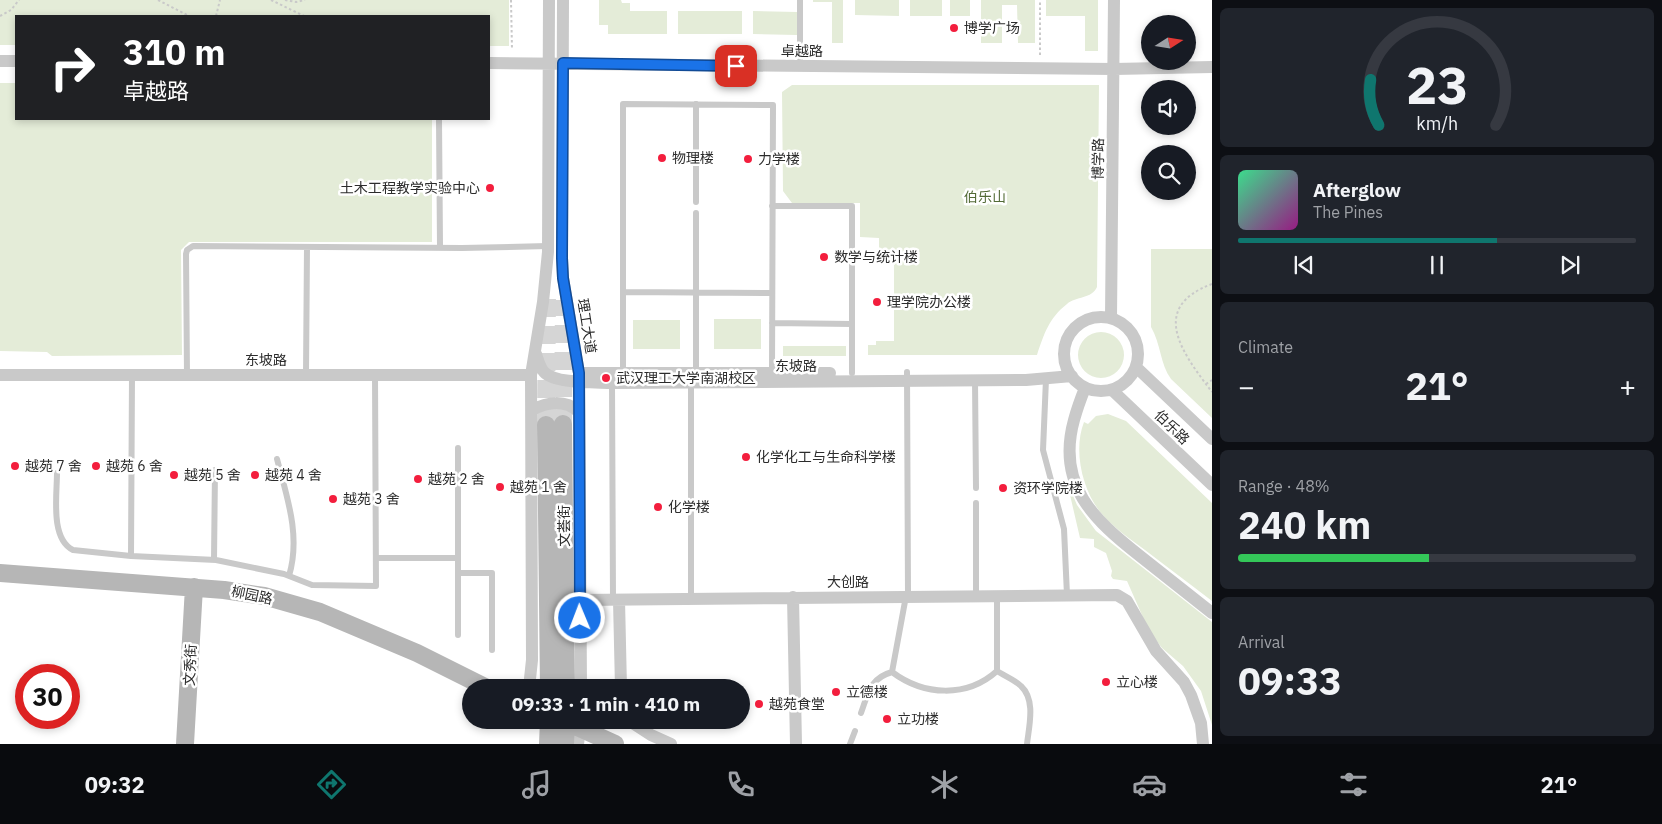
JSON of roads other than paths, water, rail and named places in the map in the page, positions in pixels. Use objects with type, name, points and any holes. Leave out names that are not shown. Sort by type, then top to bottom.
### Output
[{"type":"street","points":[[530,679],[532,660],[531,375],[543,302],[548,246],[550,0]]},
{"type":"street","name":"理工大道","points":[[563,0],[562,258],[563,278],[579,377],[581,679]]},
{"type":"street","name":"博学路","points":[[1111,318],[1114,0]]},
{"type":"street","points":[[0,62],[15,62]]},
{"type":"street","name":"卓越路","points":[[490,63],[1114,69],[1212,67]]},
{"type":"street","points":[[1111,318],[1124,325],[1134,337],[1138,352],[1136,367],[1129,379],[1112,390],[1098,391],[1085,388],[1070,373],[1064,354],[1067,340],[1076,327],[1089,319],[1111,318]]},
{"type":"street","name":"东坡路","points":[[535,352],[541,367],[547,375],[558,379],[623,373],[694,378],[908,376],[1025,372],[1070,373]]},
{"type":"street","name":"伯乐路","points":[[1136,367],[1212,438]]},
{"type":"street","name":"东坡路","points":[[579,377],[612,383],[772,372],[852,373],[975,380],[1046,379],[1070,373]]},
{"type":"street","name":"东坡路","points":[[0,375],[531,375]]},
{"type":"street","points":[[1085,388],[1073,421],[1070,451],[1076,484],[1087,507],[1111,533],[1212,613]]},
{"type":"street","name":"伯乐路","points":[[1112,390],[1212,485]]},
{"type":"street","points":[[532,410],[544,404],[562,403],[572,406],[579,412]]},
{"type":"street","name":"文荟街","points":[[549,679],[555,424],[566,679]]},
{"type":"street","name":"柳园路","points":[[0,573],[194,587],[264,596],[320,612],[417,653],[469,679]]},
{"type":"street","name":"文秀街","points":[[185,744],[194,587]]},
{"type":"street","name":"大创路","points":[[580,600],[1117,595],[1127,601],[1156,651],[1188,688],[1196,705],[1201,723],[1203,744]]},
{"type":"street","points":[[793,597],[796,744]]},
{"type":"street","points":[[616,600],[620,679]]},
{"type":"street","points":[[548,744],[565,729]]},
{"type":"street","points":[[565,744],[568,729]]},
{"type":"street","points":[[579,729],[615,744]]},
{"type":"street","points":[[643,729],[671,744]]},
{"type":"lane","points":[[800,0],[800,66]]},
{"type":"lane","points":[[623,373],[623,104],[772,105],[772,372]]},
{"type":"lane","points":[[696,104],[696,202]]},
{"type":"lane","points":[[439,120],[440,248]]},
{"type":"lane","points":[[772,206],[852,206],[852,373]]},
{"type":"lane","points":[[691,598],[696,213]]},
{"type":"lane","points":[[187,375],[186,254],[187,250],[197,246],[440,248],[548,246]]},
{"type":"lane","points":[[306,375],[307,247]]},
{"type":"lane","points":[[623,292],[772,293]]},
{"type":"lane","points":[[772,324],[852,324]]},
{"type":"lane","points":[[131,556],[132,375]]},
{"type":"lane","points":[[57,473],[58,529],[64,544],[68,548],[79,551],[131,556],[214,560],[289,576],[312,586],[376,586],[375,375]]},
{"type":"lane","points":[[892,672],[907,596],[908,376]]},
{"type":"lane","points":[[1046,379],[1043,450],[1064,529],[1067,595]]},
{"type":"lane","points":[[975,380],[976,488]]},
{"type":"lane","points":[[612,383],[616,600]]},
{"type":"lane","points":[[458,448],[458,635]]},
{"type":"lane","points":[[277,459],[293,522],[293,563],[289,576]]},
{"type":"lane","points":[[214,560],[215,470]]},
{"type":"lane","points":[[976,503],[976,596]]},
{"type":"lane","points":[[376,558],[458,558]]},
{"type":"lane","points":[[458,573],[492,573],[492,650]]},
{"type":"lane","points":[[997,596],[998,671]]},
{"type":"lane","points":[[892,672],[914,686],[946,690],[982,683],[998,671]]},
{"type":"lane","points":[[998,671],[1022,686],[1029,698],[1028,744]]},
{"type":"lane","points":[[861,713],[875,682],[881,676],[892,672]]},
{"type":"lane","points":[[850,744],[855,730]]},
{"type":"tunnel","points":[[546,425],[547,293]]},
{"type":"tunnel","points":[[563,424],[564,300]]},
{"type":"place","name":"博学广场","points":[[954,28]]},
{"type":"place","name":"物理楼","points":[[662,158]]},
{"type":"place","name":"力学楼","points":[[748,159]]},
{"type":"place","name":"土木工程教学实验中心","points":[[490,188]]},
{"type":"place","name":"数学与统计楼","points":[[824,257]]},
{"type":"place","name":"理学院办公楼","points":[[877,302]]},
{"type":"place","name":"武汉理工大学南湖校区","points":[[606,378]]},
{"type":"place","name":"化学化工与生命科学楼","points":[[746,457]]},
{"type":"place","name":"越苑 7 舍","points":[[15,466]]},
{"type":"place","name":"越苑 6 舍","points":[[96,466]]},
{"type":"place","name":"越苑 5 舍","points":[[174,475]]},
{"type":"place","name":"越苑 4 舍","points":[[255,475]]},
{"type":"place","name":"越苑 2 舍","points":[[418,479]]},
{"type":"place","name":"越苑 1 舍","points":[[500,487]]},
{"type":"place","name":"资环学院楼","points":[[1003,488]]},
{"type":"place","name":"越苑 3 舍","points":[[333,499]]},
{"type":"place","name":"化学楼","points":[[658,507]]},
{"type":"place","name":"立心楼","points":[[1106,682]]},
{"type":"place","name":"立德楼","points":[[836,692]]},
{"type":"place","name":"越苑食堂","points":[[759,704]]},
{"type":"place","name":"立功楼","points":[[887,719]]},
{"type":"park label","name":"伯乐山","points":[[985,197]]}]
